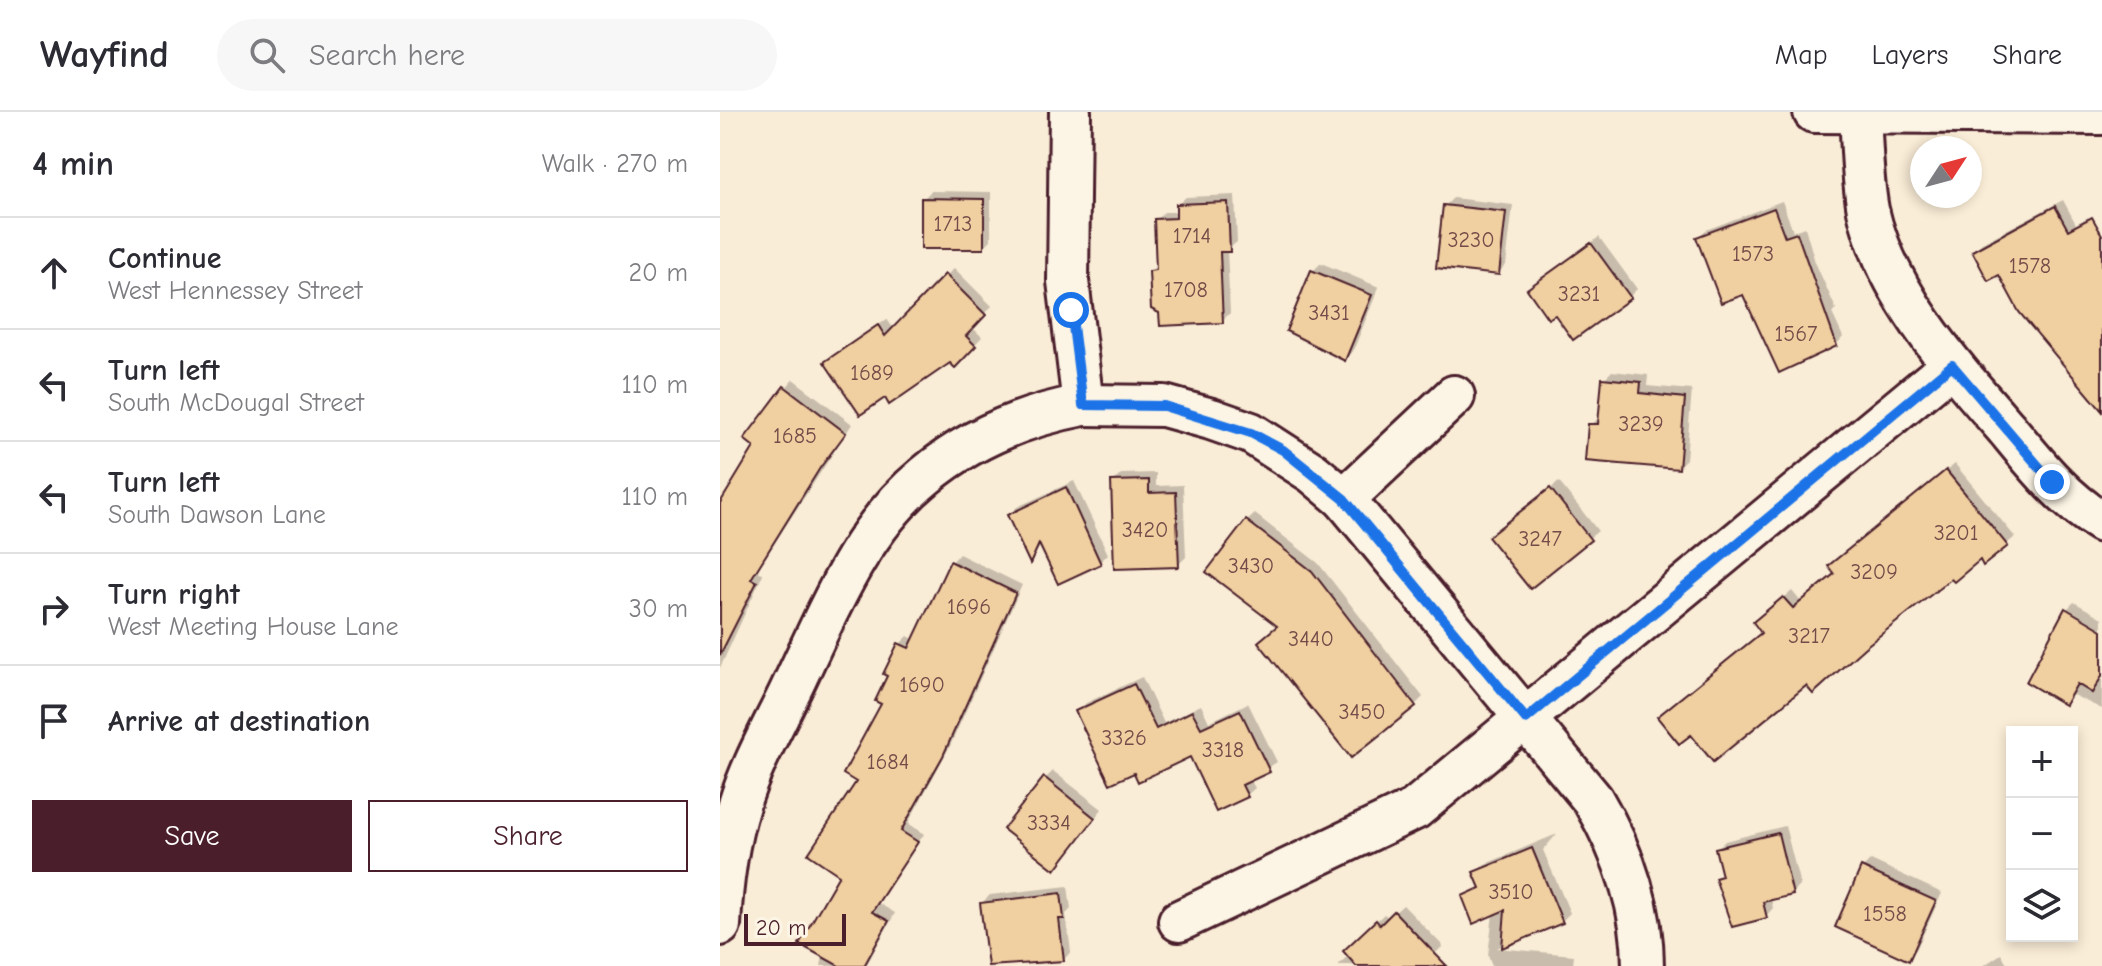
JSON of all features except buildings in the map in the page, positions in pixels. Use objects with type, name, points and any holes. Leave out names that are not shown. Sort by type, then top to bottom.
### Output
[{"type":"street","points":[[1070,112],[1068,281],[1083,405]]},
{"type":"street","points":[[1814,112],[2102,114]]},
{"type":"street","points":[[1860,113],[1867,200],[1877,234],[1914,311],[1952,365],[2052,482],[2102,522]]},
{"type":"street","points":[[1179,921],[1415,809],[1952,365]]},
{"type":"street","points":[[1344,499],[1454,396]]},
{"type":"street","points":[[720,925],[729,840],[740,803],[818,634],[874,532],[915,485],[958,451],[1021,421],[1083,405],[1164,406],[1251,433],[1283,450],[1344,499],[1593,800],[1622,855],[1635,898],[1643,966]]},
{"type":"route","points":[[1071,310],[1083,405],[1164,406],[1251,433],[1283,450],[1344,499],[1526,719],[1952,365],[2052,482]]}]
